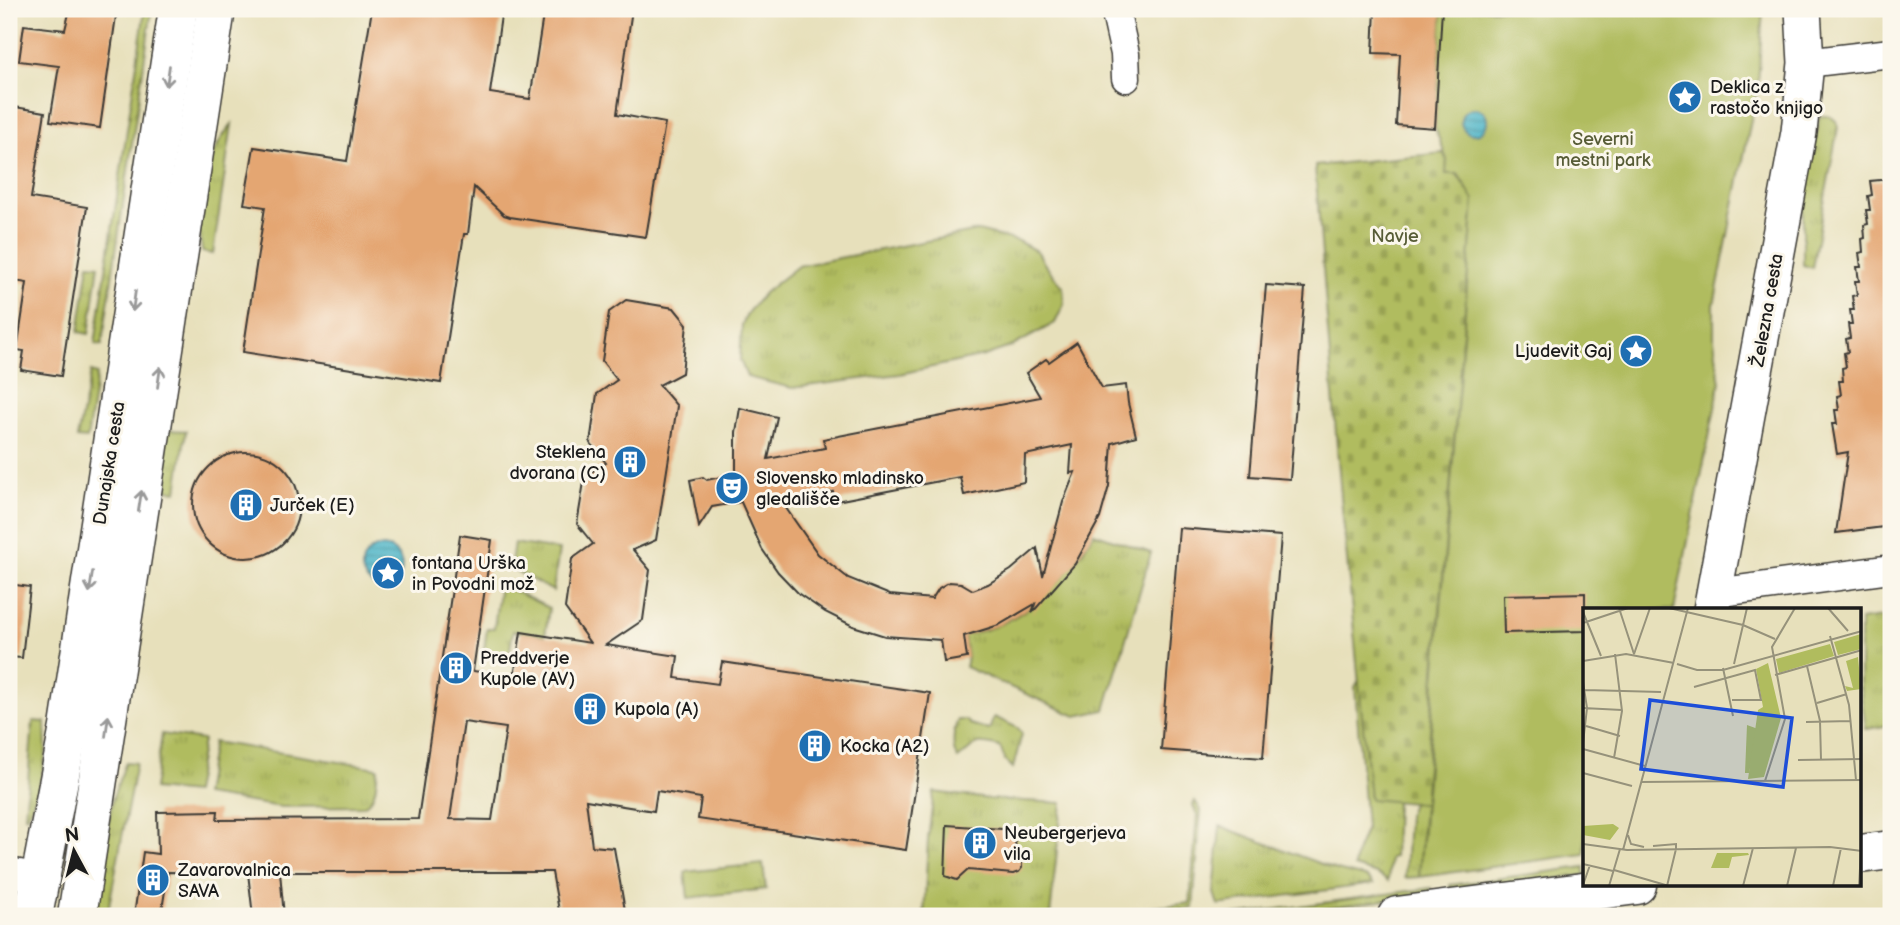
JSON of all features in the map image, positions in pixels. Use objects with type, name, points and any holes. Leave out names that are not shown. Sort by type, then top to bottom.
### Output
[{"type":"main road","name":"Dunajska cesta","points":[[33,916],[24,875],[69,727],[178,9]]},
{"type":"main road","name":"Dunajska cesta","points":[[78,916],[216,9]]},
{"type":"main road","points":[[1862,854],[1891,850]]},
{"type":"main road","points":[[1397,916],[1629,886]]},
{"type":"street","points":[[1115,9],[1125,54],[1126,78]]},
{"type":"street","name":"Železna cesta","points":[[1713,601],[1804,102],[1806,63],[1803,9]]},
{"type":"street","points":[[1806,63],[1891,53]]},
{"type":"street","points":[[1713,601],[1891,569]]},
{"type":"green space","points":[[145,9],[152,9],[102,345],[95,344]]},
{"type":"green space","name":"Severni mestni park","points":[[1442,9],[1763,9],[1758,85],[1714,305],[1714,340],[1720,383],[1674,608],[1583,608],[1583,854],[1419,877],[1474,200],[1458,174],[1446,174],[1447,160],[1435,128]]},
{"type":"green space","points":[[1820,116],[1830,116],[1838,127],[1812,268],[1803,265],[1803,209]]},
{"type":"green space","points":[[232,124],[213,254],[202,252],[198,217],[202,189],[217,146]]},
{"type":"green space","name":"Navje","points":[[1443,153],[1474,200],[1424,804],[1370,799],[1341,497],[1315,166]]},
{"type":"green space","points":[[978,231],[1018,241],[1038,252],[1063,287],[1064,304],[1055,323],[1013,346],[984,356],[899,374],[792,388],[747,377],[740,360],[742,325],[748,312],[764,293],[798,266]]},
{"type":"green space","points":[[89,264],[99,265],[89,334],[79,332]]},
{"type":"green space","points":[[91,372],[97,374],[87,439],[77,438]]},
{"type":"green space","points":[[186,431],[177,491],[167,490],[165,432]]},
{"type":"green space","points":[[1094,533],[1151,553],[1105,710],[1076,716],[965,667],[967,658],[964,635],[1005,622],[1040,599],[1070,569]]},
{"type":"green space","points":[[514,543],[559,550],[553,591],[510,568]]},
{"type":"green space","points":[[500,584],[549,608],[545,636],[513,631],[508,661],[483,657],[487,628],[494,628]]},
{"type":"green space","points":[[1891,616],[1891,725],[1866,729],[1862,700],[1862,620]]},
{"type":"green space","points":[[1359,680],[1370,798],[1396,801],[1394,857],[1390,858],[1388,881],[1377,874],[1354,867],[1357,850],[1366,828],[1355,687]]},
{"type":"green space","points":[[994,717],[1018,728],[1022,734],[1013,768],[1005,760],[1000,747],[985,744],[976,745],[958,759],[954,751],[954,740],[958,720],[966,720],[989,730]]},
{"type":"green space","points":[[33,721],[45,722],[46,752],[39,788],[25,816]]},
{"type":"green space","points":[[162,734],[203,740],[194,793],[154,789]]},
{"type":"green space","points":[[213,742],[378,768],[375,790],[371,800],[362,806],[281,807],[204,795]]},
{"type":"green space","points":[[126,762],[136,763],[107,916],[91,916],[113,797]]},
{"type":"green space","points":[[934,792],[989,799],[1062,803],[1050,916],[924,916],[928,839]]},
{"type":"green space","points":[[1195,801],[1201,810],[1193,908],[1127,916],[1134,910],[1190,903],[1197,815],[1193,805]]},
{"type":"green space","points":[[1412,803],[1424,804],[1419,877],[1405,878],[1408,814]]},
{"type":"green space","points":[[1220,826],[1337,870],[1368,878],[1373,884],[1218,905],[1214,893]]},
{"type":"green space","points":[[763,864],[766,889],[688,898],[685,872]]},
{"type":"green space","points":[[1583,867],[1583,875],[1449,892],[1450,885]]},
{"type":"green space","points":[[1431,888],[1430,894],[1271,916],[1227,916]]},
{"type":"water","points":[[1474,108],[1483,112],[1487,121],[1483,130],[1474,134],[1465,130],[1461,121],[1465,112]]},
{"type":"water","points":[[382,547],[396,553],[402,567],[396,581],[382,587],[368,581],[362,567],[368,553]]},
{"type":"building","points":[[70,9],[117,9],[100,128],[50,121],[59,66],[19,61],[24,25],[65,30]]},
{"type":"building","points":[[372,9],[502,9],[490,93],[530,99],[544,9],[632,9],[617,114],[665,123],[646,237],[510,217],[504,215],[474,187],[441,383],[243,352],[265,207],[244,204],[254,147],[347,161]]},
{"type":"building","points":[[1375,9],[1442,9],[1435,128],[1396,125],[1400,54],[1373,53]]},
{"type":"building","points":[[9,106],[45,112],[31,198],[87,207],[61,376],[21,370],[24,351],[17,350],[27,283],[9,280]]},
{"type":"building","points":[[1891,179],[1891,526],[1836,533],[1848,452],[1837,454],[1832,424],[1837,424],[1835,410],[1839,410],[1837,396],[1841,395],[1839,381],[1843,381],[1842,368],[1846,367],[1844,353],[1848,352],[1846,339],[1850,338],[1848,324],[1852,324],[1850,310],[1854,310],[1852,296],[1857,295],[1857,267],[1861,267],[1859,253],[1863,252],[1864,225],[1868,224],[1868,196],[1872,195],[1870,181]]},
{"type":"building","points":[[1266,285],[1305,288],[1290,479],[1250,476]]},
{"type":"building","points":[[626,300],[674,308],[687,324],[682,373],[659,385],[677,406],[656,540],[633,550],[650,570],[643,620],[606,645],[678,656],[675,678],[718,684],[722,662],[930,693],[906,850],[698,819],[701,798],[657,791],[654,811],[586,800],[592,846],[614,848],[626,916],[560,916],[552,872],[280,872],[284,916],[253,916],[248,873],[168,872],[161,916],[134,916],[143,852],[158,854],[157,812],[218,811],[217,820],[418,819],[460,535],[492,540],[473,671],[514,677],[521,632],[590,643],[565,608],[572,559],[593,544],[577,524],[585,476],[606,463],[590,443],[597,394],[617,380],[602,361],[609,312]],"holes":[[[464,722],[506,728],[492,820],[450,819]]]},
{"type":"building","points":[[1077,342],[1102,388],[1126,385],[1136,436],[1112,443],[1109,486],[1100,518],[1075,564],[1032,613],[1035,604],[999,625],[964,636],[967,658],[944,662],[941,640],[885,636],[853,626],[825,612],[799,594],[778,572],[762,549],[741,502],[712,507],[699,527],[690,480],[703,477],[707,480],[736,474],[736,432],[740,408],[777,417],[768,459],[825,448],[823,439],[1040,397],[1026,373],[1046,359],[1049,362]],"holes":[[[1072,445],[1070,473],[1075,472],[1063,502],[1043,576],[1037,548],[1011,570],[988,584],[973,590],[961,583],[949,582],[939,588],[932,599],[890,595],[848,578],[818,554],[781,501],[833,492],[836,501],[960,477],[964,495],[1024,482],[1025,455]]]},
{"type":"building","name":"Jurček (E)","points":[[246,452],[266,456],[283,468],[295,485],[299,505],[295,525],[283,542],[266,554],[246,558],[226,554],[209,542],[197,525],[193,505],[197,485],[209,468],[226,456]]},
{"type":"building","points":[[1179,528],[1281,536],[1263,758],[1161,750]]},
{"type":"building","points":[[9,584],[30,587],[22,658],[9,657]]},
{"type":"building","points":[[1585,593],[1583,631],[1504,633],[1503,595]]},
{"type":"building","name":"Neubergerjeva vila","points":[[947,825],[1016,830],[1015,851],[1022,859],[1022,868],[1013,874],[968,870],[957,880],[945,876]]},
{"type":"place","name":"Deklica z rastočo knjigo","points":[[1685,97]]},
{"type":"place","name":"Ljudevit Gaj","points":[[1636,351]]},
{"type":"place","name":"Steklena dvorana (C)","points":[[630,462]]},
{"type":"place","name":"Slovensko mladinsko gledališče","points":[[732,488]]},
{"type":"place","name":"Jurček (E)","points":[[246,505]]},
{"type":"place","name":"fontana Urška in Povodni mož","points":[[388,573]]},
{"type":"place","name":"Preddverje Kupole (AV)","points":[[456,668]]},
{"type":"place","name":"Kupola (A)","points":[[590,709]]},
{"type":"place","name":"Kocka (A2)","points":[[815,746]]},
{"type":"place","name":"Neubergerjeva vila","points":[[980,843]]},
{"type":"place","name":"Zavarovalnica SAVA","points":[[153,880]]}]
